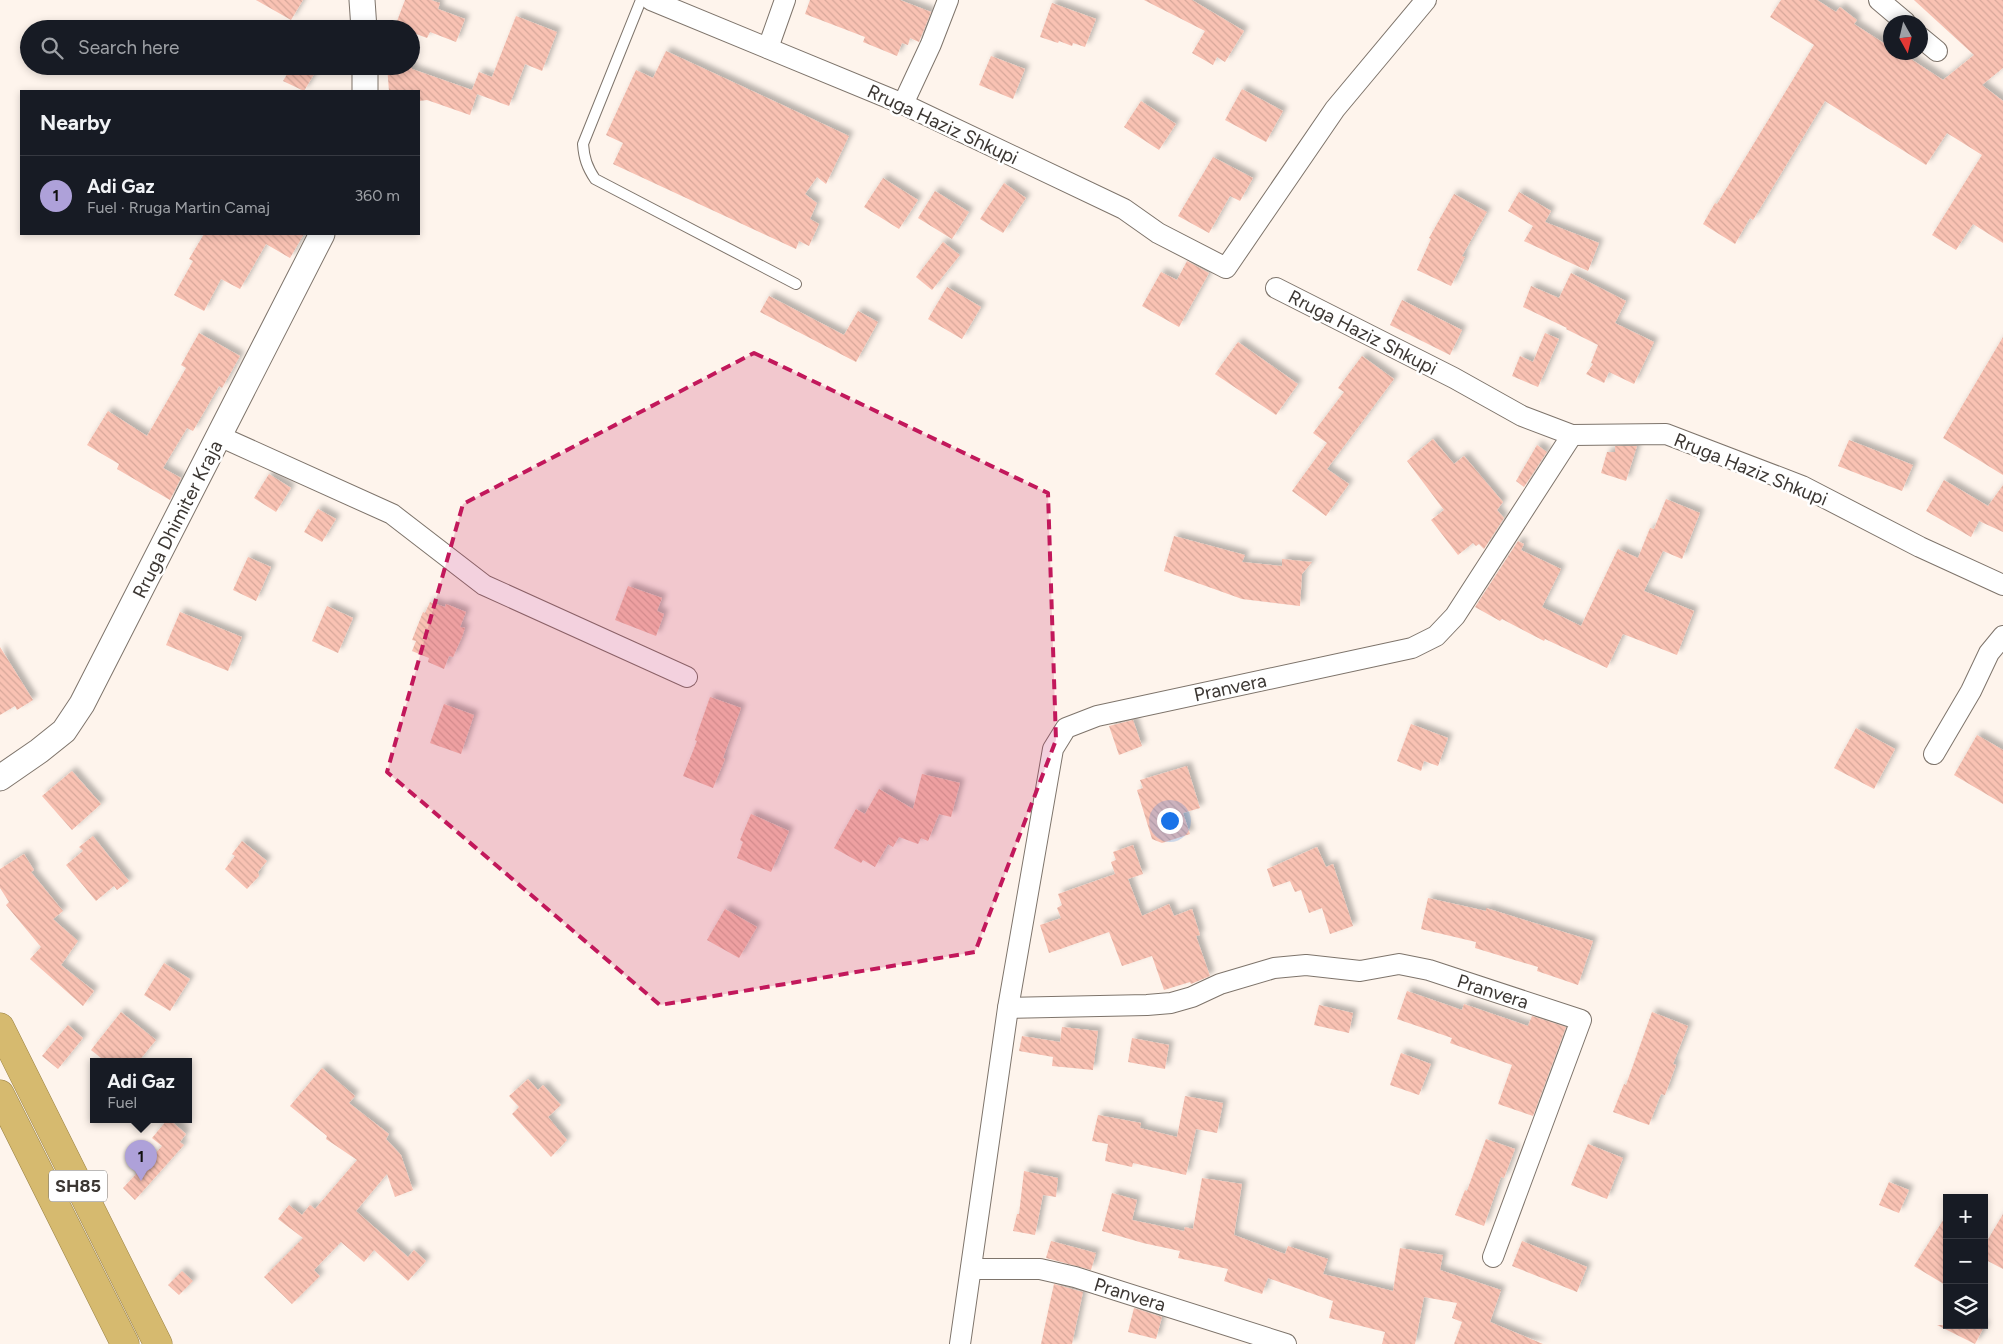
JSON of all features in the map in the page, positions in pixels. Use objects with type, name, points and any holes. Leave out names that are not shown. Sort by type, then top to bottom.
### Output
[{"type":"highway","name":"SH85","points":[[0,1027],[158,1344]]},
{"type":"highway","name":"SH85","points":[[0,1094],[126,1344]]},
{"type":"street","points":[[362,0],[363,20]]},
{"type":"street","name":"Rruga Haziz Shkupi","points":[[651,0],[903,104],[1124,209],[1158,233],[1226,268],[1335,109],[1426,0]]},
{"type":"street","points":[[768,48],[786,0]]},
{"type":"street","points":[[903,104],[931,44],[948,0]]},
{"type":"street","points":[[1879,0],[1897,15]]},
{"type":"street","points":[[1928,44],[1937,51]]},
{"type":"street","points":[[365,75],[365,90]]},
{"type":"street","name":"Rruga Dhimiter Kraja","points":[[0,778],[64,731],[82,704],[321,235]]},
{"type":"street","name":"Rruga Haziz Shkupi","points":[[1276,288],[1454,378],[1522,416],[1572,435],[1666,434],[1802,486],[1920,547],[2003,584]]},
{"type":"street","name":"Pranvera","points":[[960,1344],[1008,1008],[1053,749],[1066,728],[1097,716],[1412,648],[1436,636],[1455,616],[1572,435]]},
{"type":"street","points":[[219,436],[392,514],[484,585],[687,677]]},
{"type":"street","points":[[1934,754],[1971,691],[1989,653],[2003,636]]},
{"type":"street","name":"Pranvera","points":[[1008,1008],[1163,1004],[1192,997],[1220,984],[1274,968],[1306,965],[1360,971],[1399,964],[1429,970],[1581,1020],[1492,1257]]},
{"type":"street","name":"Pranvera","points":[[971,1269],[1040,1270],[1075,1277],[1286,1344]]},
{"type":"lane","points":[[641,0],[583,144],[587,168],[594,179],[796,284]]},
{"type":"highlighted area","points":[[754,353],[1048,493],[1056,740],[975,952],[660,1005],[387,772],[463,504]]},
{"type":"building","points":[[256,0],[303,0],[291,20]]},
{"type":"building","points":[[405,0],[431,0],[440,3],[438,9],[465,19],[456,42],[430,32],[427,38],[420,35],[420,20],[397,20]]},
{"type":"building","points":[[810,0],[900,0],[931,12],[919,42],[910,38],[908,45],[902,43],[897,56],[863,42],[865,37],[805,14]]},
{"type":"building","points":[[1144,0],[1192,0],[1244,31],[1225,62],[1217,57],[1213,65],[1192,53],[1205,31]]},
{"type":"building","points":[[1781,0],[1817,0],[1836,12],[1840,7],[1857,20],[1854,24],[1883,43],[1883,60],[1912,60],[1943,80],[1974,55],[1914,0],[2003,0],[2003,68],[1982,85],[2003,101],[2003,243],[1973,224],[1956,250],[1932,235],[1982,155],[1947,133],[1926,165],[1825,101],[1753,220],[1750,218],[1735,244],[1703,224],[1814,45],[1770,17]]},
{"type":"building","points":[[1052,3],[1096,19],[1085,47],[1073,43],[1072,46],[1059,41],[1058,43],[1040,37]]},
{"type":"building","points":[[516,16],[557,32],[542,71],[525,64],[509,106],[477,94],[470,115],[427,100],[420,101],[420,90],[389,90],[388,75],[420,75],[420,72],[472,90],[479,72],[492,77]]},
{"type":"building","points":[[666,51],[849,136],[826,184],[817,177],[805,194],[817,203],[810,219],[819,224],[809,246],[799,241],[796,249],[613,164],[623,143],[606,135],[636,70],[653,78]]},
{"type":"building","points":[[991,56],[1025,69],[1013,99],[979,85]]},
{"type":"building","points":[[287,75],[314,75],[305,90],[283,81]]},
{"type":"building","points":[[1242,89],[1283,111],[1266,142],[1225,120]]},
{"type":"building","points":[[1141,101],[1176,124],[1159,150],[1124,127]]},
{"type":"building","points":[[1213,157],[1253,178],[1240,201],[1230,196],[1209,233],[1178,216]]},
{"type":"building","points":[[883,178],[918,200],[899,229],[864,207]]},
{"type":"building","points":[[1004,183],[1026,198],[1003,233],[980,219]]},
{"type":"building","points":[[935,191],[969,212],[952,239],[918,218]]},
{"type":"building","points":[[1519,192],[1551,211],[1545,222],[1599,243],[1588,271],[1524,241],[1533,226],[1508,211]]},
{"type":"building","points":[[1454,194],[1487,212],[1462,256],[1465,257],[1451,286],[1417,270],[1431,239],[1429,238]]},
{"type":"building","points":[[203,235],[303,235],[290,258],[266,244],[240,289],[221,279],[204,311],[174,295],[193,261],[189,259]]},
{"type":"building","points":[[943,242],[960,255],[932,290],[916,277]]},
{"type":"building","points":[[1187,261],[1209,273],[1179,327],[1142,306],[1161,272],[1177,280]]},
{"type":"building","points":[[1571,273],[1626,301],[1615,323],[1654,342],[1634,384],[1609,372],[1604,383],[1586,374],[1593,364],[1591,363],[1598,345],[1523,307],[1531,286],[1559,298]]},
{"type":"building","points":[[947,287],[981,307],[962,339],[928,319]]},
{"type":"building","points":[[769,296],[844,335],[858,311],[878,322],[856,362],[760,312]]},
{"type":"building","points":[[1402,300],[1462,330],[1450,355],[1390,325]]},
{"type":"building","points":[[199,333],[240,356],[222,388],[219,386],[193,431],[187,428],[163,468],[181,478],[170,500],[117,469],[119,464],[87,445],[108,411],[147,436],[186,368],[181,365]]},
{"type":"building","points":[[1545,333],[1559,339],[1538,387],[1512,376],[1520,356],[1533,362]]},
{"type":"building","points":[[2003,337],[2003,475],[1943,438]]},
{"type":"building","points":[[1238,342],[1298,384],[1276,415],[1215,374]]},
{"type":"building","points":[[1362,356],[1394,379],[1327,469],[1349,484],[1326,516],[1292,491],[1327,443],[1313,433],[1344,392],[1338,388]]},
{"type":"building","points":[[1433,439],[1454,464],[1464,456],[1503,502],[1497,510],[1504,518],[1484,549],[1479,544],[1476,546],[1473,543],[1458,555],[1431,520],[1444,510],[1407,461]]},
{"type":"building","points":[[1849,440],[1913,465],[1902,491],[1838,466]]},
{"type":"building","points":[[1537,445],[1547,452],[1524,487],[1516,481]]},
{"type":"building","points":[[1615,446],[1637,446],[1626,481],[1601,473],[1607,452],[1615,452]]},
{"type":"building","points":[[269,474],[291,488],[276,512],[254,498]]},
{"type":"building","points":[[1944,480],[1988,506],[2003,485],[2003,532],[1979,521],[1971,537],[1926,511]]},
{"type":"building","points":[[1666,499],[1700,513],[1682,559],[1663,551],[1644,591],[1694,611],[1677,655],[1623,634],[1607,668],[1545,639],[1544,641],[1502,619],[1500,621],[1475,607],[1518,541],[1524,544],[1521,550],[1561,569],[1542,607],[1581,626],[1618,549],[1638,558],[1650,528],[1654,529]]},
{"type":"building","points":[[318,509],[336,519],[322,542],[304,532]]},
{"type":"building","points":[[1174,536],[1245,555],[1242,562],[1282,566],[1282,559],[1312,562],[1302,574],[1300,606],[1242,599],[1164,571]]},
{"type":"building","points":[[248,557],[271,567],[256,601],[233,590]]},
{"type":"building","points":[[628,586],[662,598],[657,611],[664,614],[656,636],[615,620]]},
{"type":"building","points":[[430,602],[445,607],[446,604],[466,612],[460,627],[465,628],[462,637],[453,657],[449,656],[444,669],[428,662],[429,658],[412,651],[416,641],[412,640],[423,612],[425,613]]},
{"type":"building","points":[[327,606],[353,618],[338,653],[312,641]]},
{"type":"building","points":[[180,612],[242,637],[228,671],[166,645]]},
{"type":"building","points":[[0,647],[33,700],[17,710],[15,706],[0,715]]},
{"type":"building","points":[[710,697],[741,708],[723,758],[725,759],[713,788],[683,776],[697,741],[695,740]]},
{"type":"building","points":[[444,704],[474,715],[461,754],[430,743]]},
{"type":"building","points":[[1133,720],[1142,746],[1119,755],[1109,726]]},
{"type":"building","points":[[1411,724],[1448,738],[1438,766],[1424,761],[1421,771],[1397,761]]},
{"type":"building","points":[[1856,728],[1895,749],[1874,789],[1834,768]]},
{"type":"building","points":[[1977,735],[2003,750],[2003,804],[1954,775]]},
{"type":"building","points":[[1187,766],[1200,808],[1183,813],[1190,834],[1162,843],[1152,839],[1137,790],[1143,788],[1140,780]]},
{"type":"building","points":[[72,771],[101,804],[72,830],[42,796]]},
{"type":"building","points":[[922,774],[960,783],[951,817],[939,814],[928,841],[921,838],[918,844],[899,837],[893,847],[888,844],[875,867],[863,860],[861,863],[834,848],[856,809],[865,814],[879,789],[913,809]]},
{"type":"building","points":[[751,814],[789,831],[771,872],[737,858],[743,842],[740,840]]},
{"type":"building","points":[[93,836],[129,881],[117,890],[114,886],[96,901],[66,865],[83,851],[79,847]]},
{"type":"building","points":[[242,841],[267,861],[258,872],[259,876],[247,889],[225,869],[235,856],[232,854]]},
{"type":"building","points":[[1133,845],[1143,874],[1128,879],[1142,916],[1169,904],[1174,916],[1192,909],[1200,935],[1196,936],[1210,976],[1191,984],[1190,982],[1164,990],[1152,956],[1122,966],[1109,932],[1049,953],[1040,925],[1061,918],[1057,908],[1062,905],[1058,894],[1115,874],[1111,862],[1116,860],[1113,852]]},
{"type":"building","points":[[1317,847],[1326,867],[1333,864],[1353,926],[1330,934],[1322,908],[1309,913],[1301,890],[1295,892],[1290,881],[1273,887],[1267,869]]},
{"type":"building","points":[[24,854],[34,870],[31,872],[63,911],[53,919],[78,941],[61,965],[94,991],[83,1006],[30,959],[41,947],[6,905],[9,902],[0,888],[0,869]]},
{"type":"building","points":[[1428,898],[1486,911],[1486,908],[1593,941],[1578,985],[1537,971],[1538,967],[1475,948],[1476,942],[1421,929]]},
{"type":"building","points":[[725,909],[757,927],[739,958],[707,940]]},
{"type":"building","points":[[164,963],[190,979],[170,1011],[144,995]]},
{"type":"building","points":[[1407,991],[1462,1010],[1464,1004],[1528,1026],[1532,1016],[1566,1027],[1533,1116],[1498,1104],[1512,1065],[1450,1043],[1452,1038],[1397,1019]]},
{"type":"building","points":[[1319,1005],[1353,1013],[1349,1033],[1314,1025]]},
{"type":"building","points":[[121,1012],[156,1040],[141,1058],[101,1058],[91,1050]]},
{"type":"building","points":[[1652,1012],[1688,1026],[1673,1064],[1676,1065],[1665,1095],[1661,1094],[1649,1125],[1613,1112],[1624,1084],[1626,1085]]},
{"type":"building","points":[[68,1025],[83,1038],[58,1069],[42,1056]]},
{"type":"building","points":[[1062,1027],[1098,1031],[1093,1070],[1052,1066],[1053,1057],[1019,1051],[1022,1036],[1060,1042]]},
{"type":"building","points":[[1132,1038],[1169,1045],[1165,1069],[1128,1062]]},
{"type":"building","points":[[1401,1053],[1431,1064],[1419,1095],[1390,1085]]},
{"type":"building","points":[[322,1068],[355,1096],[349,1103],[389,1134],[386,1139],[401,1155],[413,1190],[395,1197],[387,1174],[356,1211],[408,1257],[414,1250],[426,1261],[408,1281],[374,1250],[364,1262],[341,1242],[314,1270],[320,1276],[292,1304],[264,1277],[303,1238],[278,1219],[289,1205],[302,1215],[310,1205],[315,1209],[357,1160],[326,1139],[327,1136],[290,1106]]},
{"type":"building","points":[[528,1079],[538,1090],[543,1085],[561,1105],[548,1117],[567,1140],[551,1157],[512,1114],[519,1107],[509,1096]]},
{"type":"building","points":[[1185,1096],[1223,1103],[1217,1133],[1196,1129],[1186,1175],[1133,1163],[1132,1167],[1105,1161],[1108,1144],[1092,1141],[1098,1115],[1141,1123],[1140,1128],[1177,1137]]},
{"type":"building","points":[[164,1123],[173,1123],[186,1134],[180,1142],[184,1145],[135,1200],[123,1188],[162,1146],[152,1138]]},
{"type":"building","points":[[1486,1139],[1515,1149],[1504,1178],[1501,1177],[1484,1226],[1455,1215],[1465,1190],[1467,1191]]},
{"type":"building","points":[[1588,1144],[1623,1158],[1607,1199],[1571,1185]]},
{"type":"building","points":[[1024,1171],[1058,1178],[1056,1197],[1043,1195],[1035,1235],[1013,1231],[1017,1214],[1019,1214]]},
{"type":"building","points":[[1202,1178],[1242,1184],[1234,1235],[1285,1254],[1288,1246],[1328,1259],[1323,1274],[1393,1291],[1400,1248],[1443,1255],[1440,1270],[1501,1290],[1490,1322],[1543,1344],[1454,1344],[1462,1322],[1452,1318],[1457,1303],[1424,1297],[1415,1344],[1382,1344],[1385,1332],[1329,1318],[1333,1301],[1268,1278],[1262,1294],[1224,1281],[1228,1269],[1178,1258],[1180,1251],[1102,1231],[1112,1193],[1137,1200],[1132,1220],[1184,1231],[1185,1227],[1193,1229]]},
{"type":"building","points":[[1889,1182],[1909,1190],[1899,1213],[1879,1205]]},
{"type":"building","points":[[2003,1214],[2003,1269],[1988,1261],[1988,1239]]},
{"type":"building","points":[[1943,1220],[1943,1284],[1914,1266]]},
{"type":"building","points":[[1051,1241],[1096,1253],[1091,1270],[1046,1258]]},
{"type":"building","points":[[1522,1241],[1587,1267],[1577,1292],[1512,1266]]},
{"type":"building","points":[[182,1271],[193,1281],[179,1295],[168,1285]]},
{"type":"building","points":[[1054,1284],[1083,1292],[1072,1344],[1041,1344]]},
{"type":"building","points":[[1134,1308],[1162,1317],[1156,1339],[1128,1332]]},
{"type":"building","points":[[1945,1329],[1983,1329],[1975,1344]]},
{"type":"place","name":"Adi Gaz","points":[[141,1181]]}]
